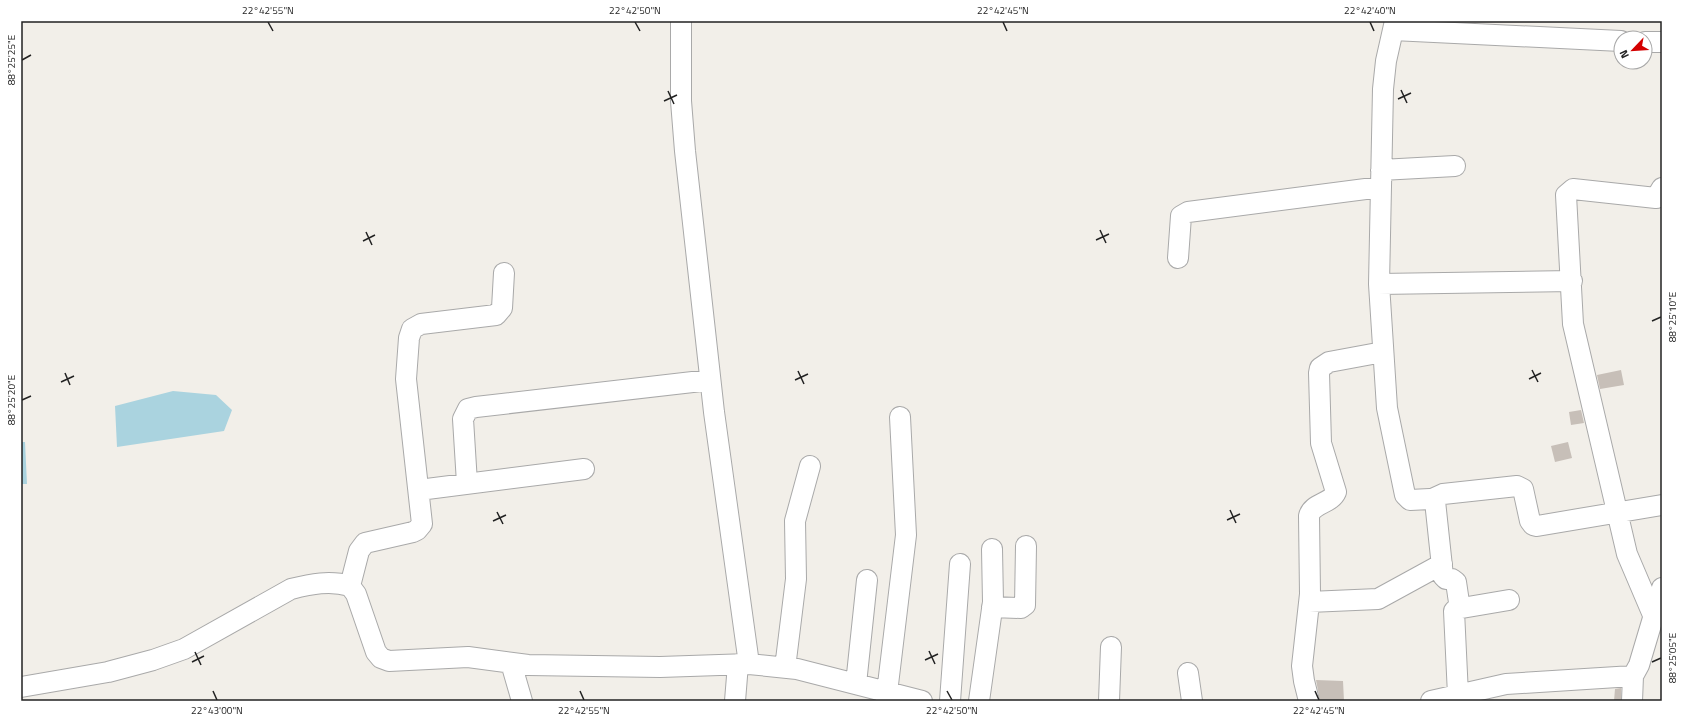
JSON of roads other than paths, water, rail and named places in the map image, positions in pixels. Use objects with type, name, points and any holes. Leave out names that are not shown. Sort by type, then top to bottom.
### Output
[{"type":"street","points":[[681,21],[681,101],[684,144],[743,664],[735,701]]},
{"type":"street","points":[[1613,39],[1560,29],[1394,26],[1386,61],[1383,89],[1379,284],[1389,423],[1405,495],[1410,500],[1432,499],[1442,494],[1516,486],[1523,489],[1530,521],[1533,525],[1537,526],[1662,505]]},
{"type":"street","points":[[1178,258],[1181,216],[1188,212],[1455,166]]},
{"type":"street","points":[[1653,615],[1627,554],[1573,324],[1572,281],[1566,195],[1573,189],[1656,198],[1662,188]]},
{"type":"street","points":[[350,586],[359,551],[365,543],[413,532],[420,528],[422,520],[406,379],[409,338],[412,329],[421,324],[496,315],[502,308],[504,273]]},
{"type":"street","points":[[1379,284],[1572,281]]},
{"type":"street","points":[[1309,701],[1302,666],[1309,602],[1310,513],[1332,498],[1336,492],[1321,443],[1320,368],[1329,362],[1383,352]]},
{"type":"street","points":[[467,483],[463,419],[468,409],[710,380]]},
{"type":"street","points":[[886,696],[906,535],[900,417]]},
{"type":"street","points":[[785,668],[796,580],[795,521],[810,466]]},
{"type":"street","points":[[419,490],[584,468]]},
{"type":"street","points":[[1432,499],[1435,502],[1444,578],[1456,582],[1460,608]]},
{"type":"street","points":[[992,606],[1021,608],[1025,605],[1026,546]]},
{"type":"street","points":[[979,701],[992,606],[992,550]]},
{"type":"street","points":[[950,701],[960,564]]},
{"type":"street","points":[[1309,602],[1378,599],[1442,564]]},
{"type":"street","points":[[856,684],[867,580]]},
{"type":"street","points":[[21,688],[108,672],[153,660],[184,649],[291,589],[310,584],[338,582],[350,586],[358,600],[371,643],[381,658],[389,661],[468,657],[528,665],[660,667],[743,664],[797,669],[856,684],[886,696],[922,701]]},
{"type":"street","points":[[1632,701],[1633,676],[1639,665],[1662,588]]},
{"type":"street","points":[[1458,695],[1453,613],[1456,609],[1460,608],[1509,600]]},
{"type":"street","points":[[1109,701],[1111,647]]},
{"type":"street","points":[[512,663],[522,701]]},
{"type":"street","points":[[1188,673],[1192,701]]},
{"type":"street","points":[[1431,701],[1506,684],[1633,676]]},
{"type":"water","points":[[173,391],[216,395],[232,410],[224,431],[117,447],[115,406]]},
{"type":"water","points":[[21,442],[25,442],[27,484],[21,484]]}]
